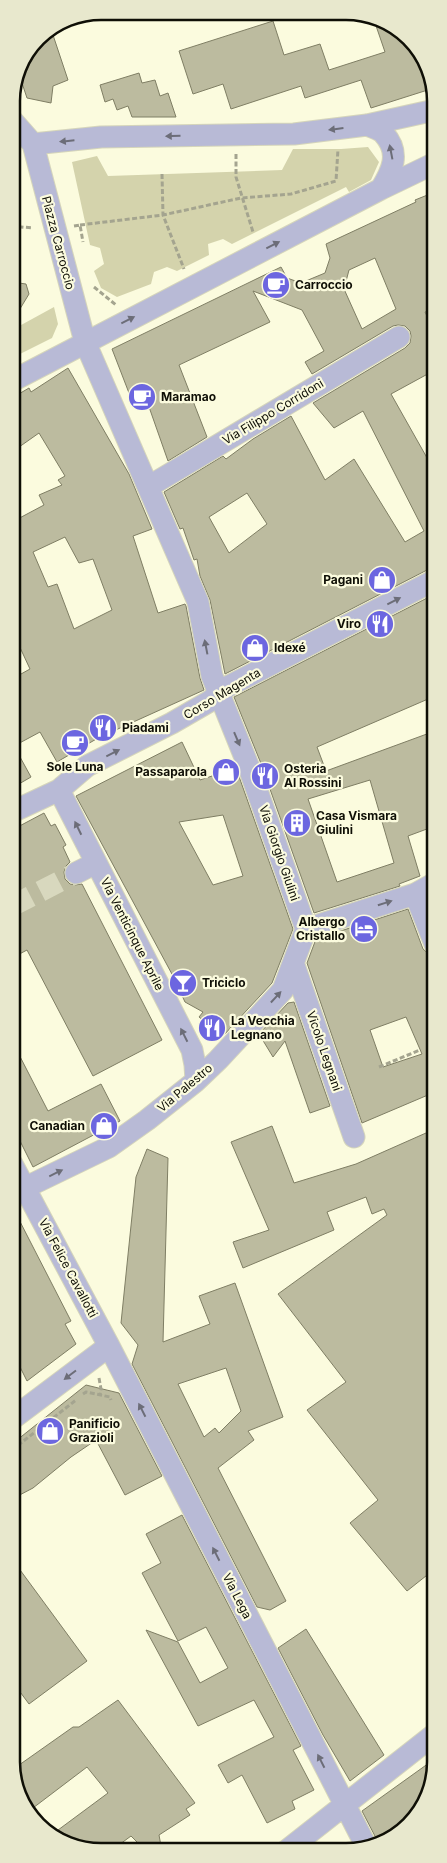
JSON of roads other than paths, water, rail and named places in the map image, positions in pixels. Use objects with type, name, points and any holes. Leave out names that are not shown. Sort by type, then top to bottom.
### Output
[{"type":"street","points":[[20,129],[33,144],[101,137],[294,134],[367,125],[427,112]]},
{"type":"street","points":[[367,125],[384,133],[393,151],[393,170],[381,189]]},
{"type":"street","name":"Piazza Carroccio","points":[[33,144],[85,342]]},
{"type":"street","points":[[20,377],[427,167]]},
{"type":"street","name":"Via Filippo Corridoni","points":[[148,487],[399,337]]},
{"type":"street","points":[[85,342],[198,602],[212,676],[219,694]]},
{"type":"street","name":"Corso Magenta","points":[[20,808],[59,790],[87,766],[172,723],[227,687],[427,584]]},
{"type":"street","name":"Via Giorgio Giulini","points":[[219,694],[248,765],[306,929]]},
{"type":"street","name":"Via Venticinque Aprile","points":[[59,790],[192,1050],[196,1081]]},
{"type":"street","points":[[76,873],[96,863]]},
{"type":"street","points":[[306,929],[415,894],[427,888]]},
{"type":"street","points":[[415,894],[427,924]]},
{"type":"street","name":"Via Palestro","points":[[20,1190],[109,1147],[196,1081],[283,990],[306,929]]},
{"type":"street","name":"Vicolo Legnani","points":[[294,965],[354,1137]]},
{"type":"street","name":"Via Felice Cavallotti","points":[[20,1194],[109,1346]]},
{"type":"street","points":[[20,1413],[109,1346]]},
{"type":"street","name":"Via Lega","points":[[109,1346],[363,1841]]},
{"type":"street","points":[[296,1843],[427,1741]]},
{"type":"tunnel","points":[[20,902],[76,873]]},
{"type":"place","name":"Carroccio","points":[[276,285]]},
{"type":"place","name":"Maramao","points":[[142,397]]},
{"type":"place","name":"Pagani","points":[[382,580]]},
{"type":"place","name":"Viro","points":[[380,624]]},
{"type":"place","name":"Idexé","points":[[255,648]]},
{"type":"place","name":"Piadami","points":[[103,728]]},
{"type":"place","name":"Sole Luna","points":[[75,743]]},
{"type":"place","name":"Passaparola","points":[[226,772]]},
{"type":"place","name":"Osteria Al Rossini","points":[[265,776]]},
{"type":"place","name":"Casa Vismara Giulini","points":[[297,823]]},
{"type":"place","name":"Albergo Cristallo","points":[[364,929]]},
{"type":"place","name":"Triciclo","points":[[183,983]]},
{"type":"place","name":"La Vecchia Legnano","points":[[212,1028]]},
{"type":"place","name":"Canadian","points":[[104,1126]]},
{"type":"place","name":"Panificio Grazioli","points":[[50,1431]]}]
